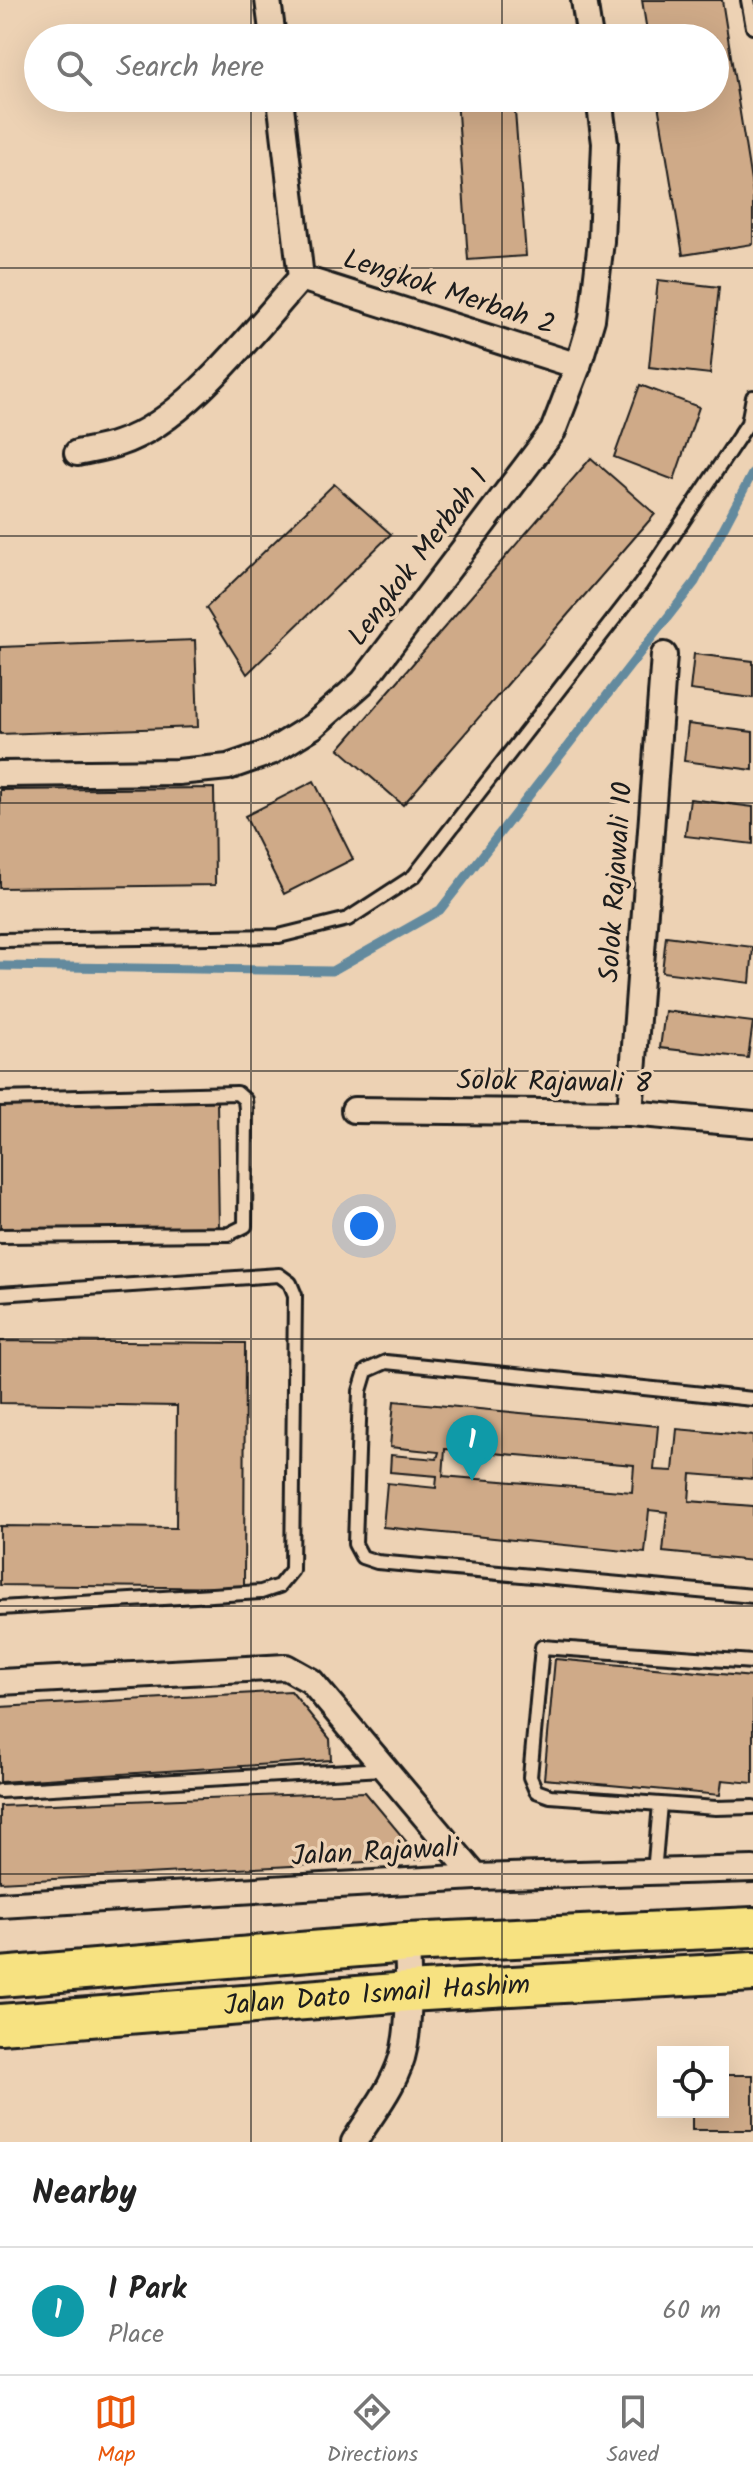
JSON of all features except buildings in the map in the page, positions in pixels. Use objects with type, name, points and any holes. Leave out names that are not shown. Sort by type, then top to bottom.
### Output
[{"type":"main road","name":"Jalan Dato Ismail Hashim","points":[[0,1977],[407,1943],[753,1927]]},
{"type":"main road","name":"Jalan Dato Ismail Hashim","points":[[0,2024],[408,1992],[753,1972]]},
{"type":"street","points":[[268,0],[271,24]]},
{"type":"street","points":[[584,0],[588,24]]},
{"type":"street","name":"Lengkok Merbah 2","points":[[77,453],[121,443],[162,420],[202,388],[301,278],[282,112]]},
{"type":"street","name":"Lengkok Merbah 1","points":[[0,774],[178,772],[228,767],[271,752],[313,726],[363,682],[553,431],[592,319],[601,241],[605,143],[601,112]]},
{"type":"street","name":"Lengkok Merbah 2","points":[[301,278],[578,366]]},
{"type":"street","name":"Solok Rajawali 10","points":[[630,1113],[664,655]]},
{"type":"street","name":"Solok Rajawali 8","points":[[354,1110],[630,1113],[753,1124]]},
{"type":"street","points":[[0,1682],[286,1667],[311,1681],[476,1877]]},
{"type":"street","name":"Jalan Rajawali","points":[[0,1905],[476,1877],[753,1869]]},
{"type":"street","points":[[354,2142],[391,2082],[404,2050],[407,1943]]},
{"type":"lane","points":[[748,0],[753,27]]},
{"type":"lane","points":[[0,940],[279,936],[348,919],[414,876],[641,584],[748,423],[753,397]]},
{"type":"lane","points":[[0,1099],[237,1093],[245,1100],[246,1109],[245,1226],[238,1231],[229,1234],[0,1236]]},
{"type":"lane","points":[[0,1294],[279,1275],[290,1283],[295,1295],[292,1570],[279,1586],[261,1592],[0,1608]]},
{"type":"lane","points":[[753,1399],[386,1362],[366,1371],[360,1391],[355,1544],[362,1557],[377,1562],[753,1596]]},
{"type":"lane","points":[[753,1662],[542,1647],[530,1777],[536,1791],[550,1796],[716,1808],[753,1807]]},
{"type":"lane","points":[[0,1791],[383,1769]]},
{"type":"lane","points":[[654,1873],[660,1804]]},
{"type":"waterway","points":[[0,966],[332,971],[440,910],[695,582],[753,472]]},
{"type":"place","name":"I Park","points":[[472,1481]]}]
